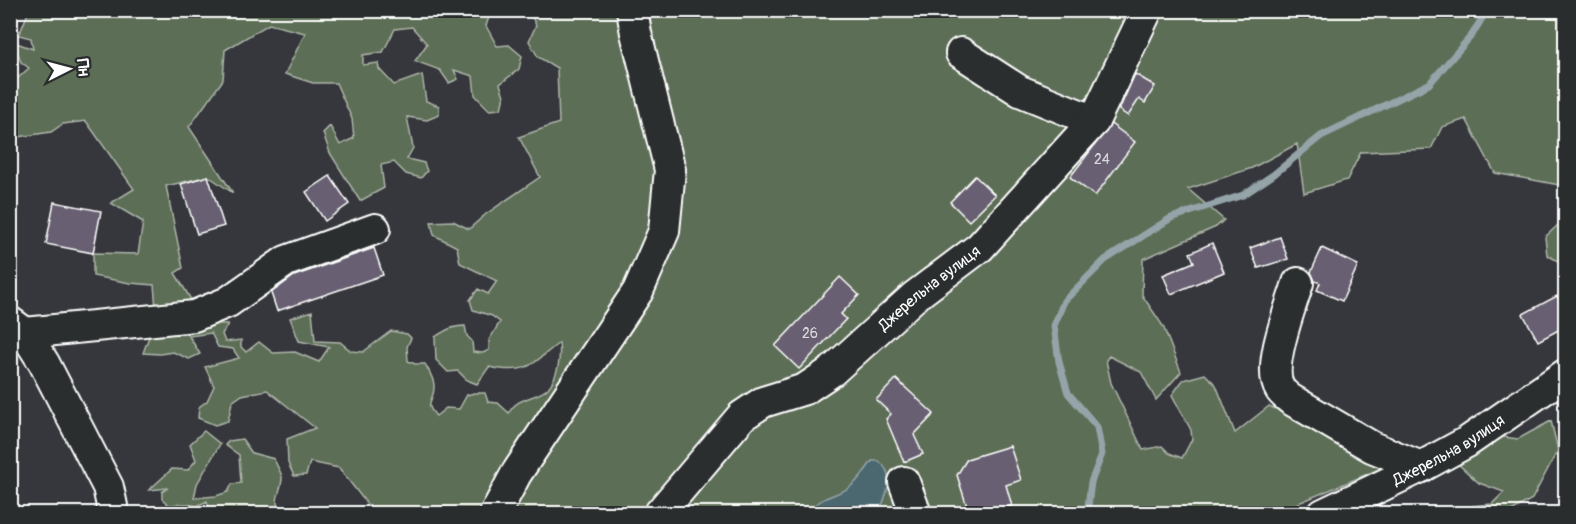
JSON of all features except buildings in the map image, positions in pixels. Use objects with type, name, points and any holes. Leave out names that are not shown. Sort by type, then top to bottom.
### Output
[{"type":"street","points":[[495,513],[516,474],[638,291],[664,231],[670,170],[638,44],[632,10]]},
{"type":"street","name":"Джерельна вулиця","points":[[659,513],[742,416],[763,402],[805,389],[832,371],[915,296],[980,247],[1094,121],[1148,10]]},
{"type":"street","points":[[961,53],[1020,91],[1094,121]]},
{"type":"street","points":[[18,327],[194,316],[228,302],[286,261],[375,229]]},
{"type":"street","points":[[1298,283],[1278,351],[1276,376],[1280,389],[1290,399],[1372,447],[1421,467]]},
{"type":"street","points":[[18,327],[44,363],[108,487],[111,513]]},
{"type":"street","name":"Джерельна вулиця","points":[[1323,513],[1421,467],[1467,442],[1566,374]]},
{"type":"street","points":[[904,482],[916,513]]},
{"type":"green space","points":[[44,11],[491,11],[486,26],[497,46],[509,45],[522,56],[519,69],[500,84],[504,96],[501,109],[489,110],[475,95],[473,76],[454,70],[458,79],[449,83],[440,70],[415,61],[427,44],[412,27],[395,29],[383,52],[363,55],[363,65],[378,63],[379,69],[394,85],[422,75],[426,101],[439,106],[439,115],[427,120],[407,117],[413,148],[407,159],[424,163],[427,171],[421,178],[406,174],[394,162],[381,165],[384,188],[360,201],[330,153],[323,133],[330,126],[340,145],[354,138],[352,119],[336,83],[313,83],[285,74],[305,33],[269,24],[225,50],[223,80],[189,127],[233,193],[208,176],[166,186],[183,268],[175,273],[196,308],[156,308],[154,285],[93,276],[93,253],[138,254],[143,222],[111,203],[134,189],[86,121],[63,124],[51,132],[11,137],[10,85],[29,68],[21,62],[14,42],[33,49],[31,38],[19,35],[28,13]]},
{"type":"green space","points":[[529,11],[1565,11],[1565,186],[1495,173],[1466,119],[1442,127],[1431,149],[1361,152],[1347,180],[1304,193],[1297,144],[1252,168],[1188,189],[1224,220],[1216,227],[1143,259],[1142,295],[1163,326],[1181,372],[1156,400],[1141,372],[1109,356],[1106,360],[1111,383],[1143,450],[1162,446],[1169,453],[1182,458],[1192,439],[1191,430],[1172,395],[1183,380],[1205,374],[1216,385],[1235,433],[1269,406],[1396,462],[1275,513],[374,513],[339,468],[310,462],[306,475],[294,476],[288,463],[287,439],[315,428],[267,390],[242,395],[232,402],[228,421],[215,425],[198,418],[199,407],[207,401],[214,386],[205,367],[239,358],[233,349],[218,347],[211,333],[189,336],[200,354],[189,359],[173,352],[143,353],[154,323],[211,321],[228,324],[222,334],[225,342],[241,340],[241,347],[246,352],[259,342],[273,353],[295,352],[319,362],[329,347],[299,341],[290,318],[312,311],[315,341],[340,342],[351,351],[363,352],[391,331],[407,334],[411,338],[407,347],[408,361],[425,364],[433,379],[434,393],[430,408],[436,416],[446,408],[459,409],[467,395],[474,393],[485,393],[488,402],[498,403],[509,413],[517,403],[544,392],[554,378],[558,367],[559,343],[521,369],[489,367],[477,384],[467,380],[458,371],[448,372],[436,360],[435,337],[442,332],[465,326],[467,336],[472,341],[473,352],[483,353],[489,350],[489,340],[500,322],[492,316],[473,310],[470,300],[478,289],[488,294],[497,281],[460,263],[457,247],[434,235],[431,222],[453,221],[469,229],[486,214],[540,177],[519,137],[559,123],[557,68],[538,57],[529,41],[536,25]]},
{"type":"green space","points":[[1558,225],[1565,226],[1565,265],[1547,255],[1545,237]]},
{"type":"green space","points":[[1551,421],[1558,450],[1532,499],[1508,513],[1463,513],[1472,506],[1492,504],[1504,492],[1479,483],[1457,463],[1489,435],[1518,439]]},
{"type":"green space","points":[[204,431],[220,444],[197,484],[194,498],[216,496],[228,492],[232,484],[241,483],[239,455],[225,445],[229,441],[242,439],[252,453],[274,459],[282,477],[277,503],[283,511],[290,513],[211,513],[207,501],[197,506],[169,505],[162,499],[162,492],[168,488],[149,490],[172,469],[188,470],[196,460],[190,444]]},
{"type":"water","points":[[872,461],[879,461],[888,473],[889,479],[887,493],[879,513],[811,514],[817,503],[853,484]]},
{"type":"waterway","points":[[1087,514],[1091,482],[1102,454],[1097,427],[1068,393],[1059,362],[1054,326],[1064,301],[1105,260],[1171,218],[1243,195],[1273,175],[1321,136],[1429,84],[1472,35],[1487,10]]}]
